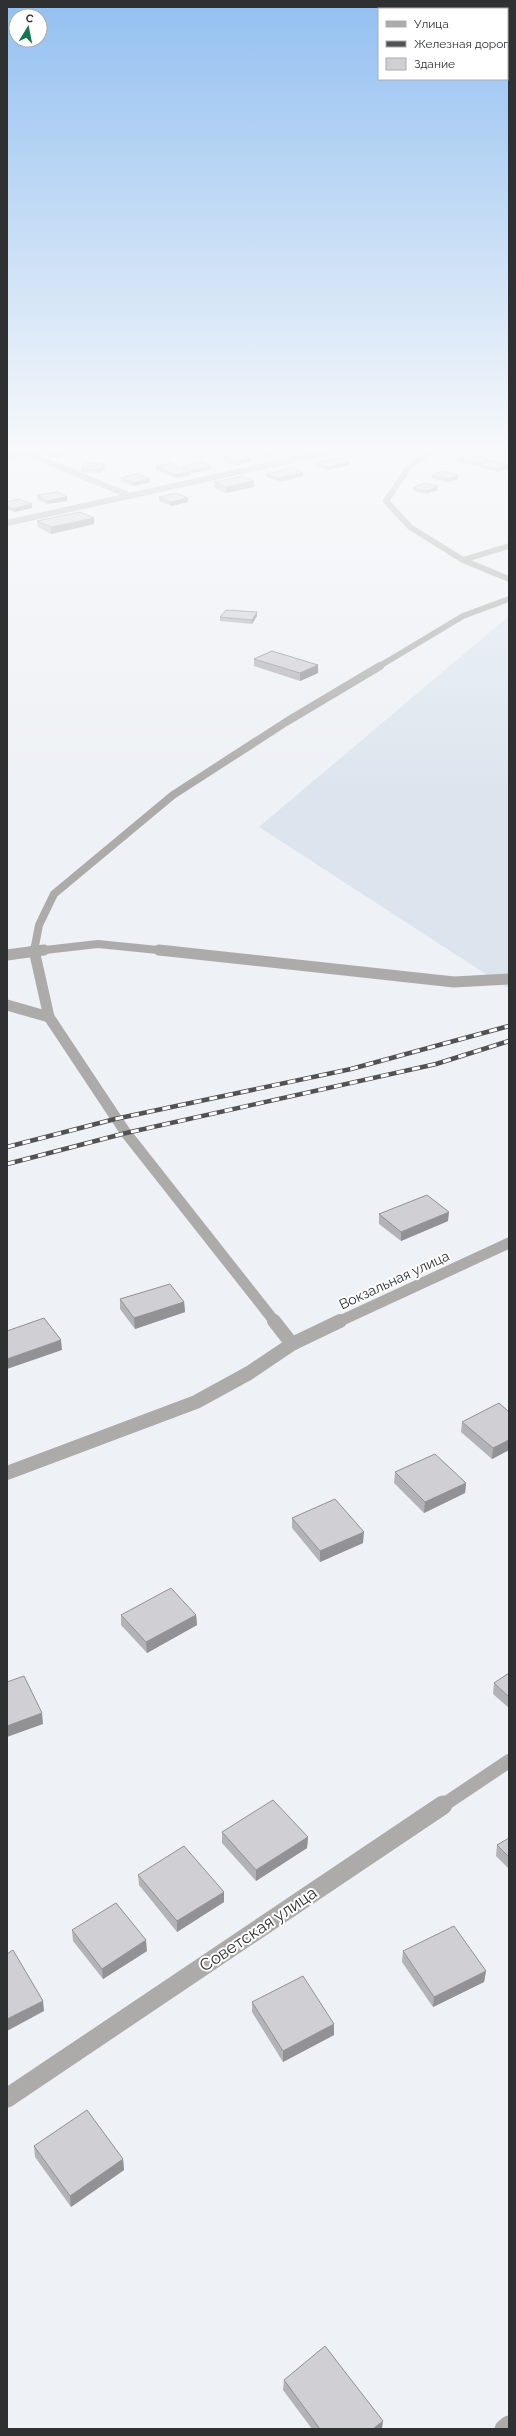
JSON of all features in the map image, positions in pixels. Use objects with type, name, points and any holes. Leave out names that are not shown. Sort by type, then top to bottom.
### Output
[{"type":"street","points":[[467,562],[509,579]]},
{"type":"street","points":[[292,1344],[126,1133],[49,1017],[34,950],[39,925],[54,894],[173,794],[286,722],[463,616],[509,599]]},
{"type":"street","points":[[7,955],[34,950],[98,944],[454,982],[509,979]]},
{"type":"street","points":[[7,1005],[49,1017]]},
{"type":"street","name":"Вокзальная улица","points":[[7,1473],[196,1402],[249,1373],[292,1344],[509,1243]]},
{"type":"street","name":"Советская улица","points":[[7,2098],[509,1761]]},
{"type":"street","points":[[504,2429],[509,2425]]},
{"type":"shaded area","points":[[509,616],[509,989],[259,827]]},
{"type":"building","points":[[226,610],[257,612],[252,620],[220,617]]},
{"type":"building","points":[[272,651],[318,665],[300,673],[254,659]]},
{"type":"building","points":[[427,1195],[449,1212],[401,1232],[379,1214]]},
{"type":"building","points":[[170,1284],[184,1302],[134,1318],[120,1299]]},
{"type":"building","points":[[44,1318],[61,1340],[7,1359],[7,1331]]},
{"type":"building","points":[[499,1403],[509,1412],[509,1440],[493,1448],[462,1422]]},
{"type":"building","points":[[435,1454],[466,1483],[425,1502],[395,1472]]},
{"type":"building","points":[[335,1499],[364,1532],[320,1551],[292,1518]]},
{"type":"building","points":[[171,1588],[196,1615],[146,1642],[121,1615]]},
{"type":"building","points":[[509,1673],[509,1697],[494,1683]]},
{"type":"building","points":[[24,1676],[42,1713],[7,1726],[7,1682]]},
{"type":"building","points":[[273,1800],[308,1837],[256,1870],[222,1832]]},
{"type":"building","points":[[509,1838],[509,1857],[497,1845]]},
{"type":"building","points":[[184,1846],[224,1892],[177,1921],[138,1875]]},
{"type":"building","points":[[116,1903],[146,1940],[102,1969],[72,1930]]},
{"type":"building","points":[[454,1926],[486,1971],[434,1997],[403,1951]]},
{"type":"building","points":[[13,1950],[43,2001],[7,2019],[7,1954]]},
{"type":"building","points":[[303,1976],[334,2024],[283,2051],[252,2002]]},
{"type":"building","points":[[87,2110],[123,2159],[70,2196],[34,2146]]},
{"type":"building","points":[[325,2346],[383,2421],[373,2429],[320,2429],[284,2380]]},
{"type":"railway","points":[[7,1147],[115,1119],[351,1069],[509,1026]]},
{"type":"railway","points":[[7,1164],[126,1133],[436,1064],[509,1041]]}]
